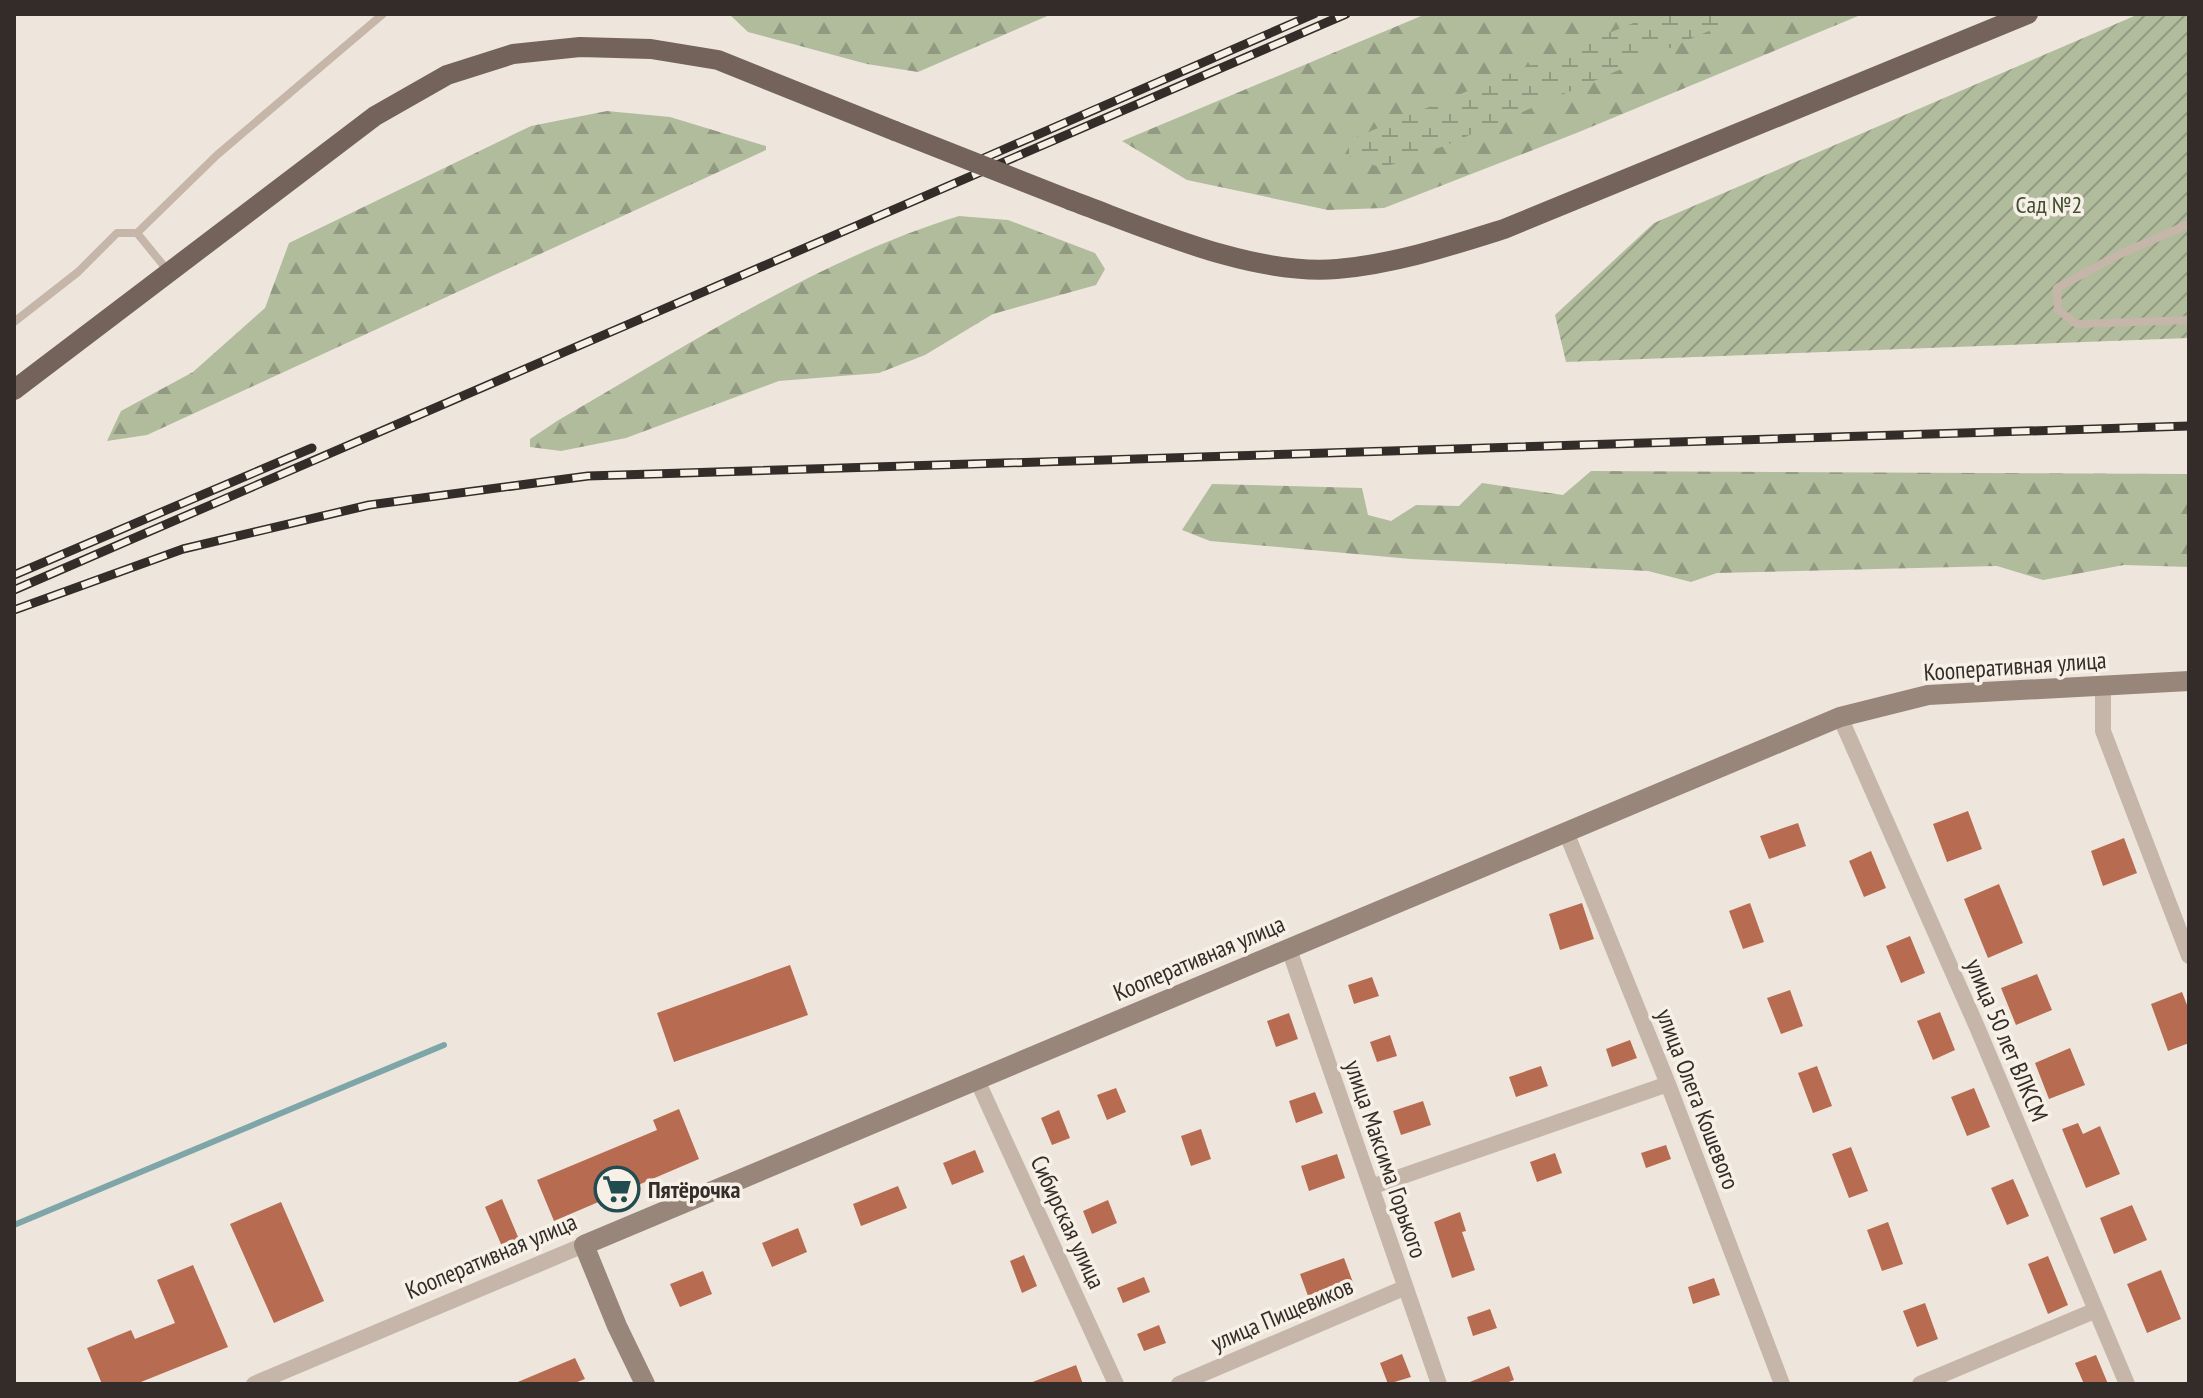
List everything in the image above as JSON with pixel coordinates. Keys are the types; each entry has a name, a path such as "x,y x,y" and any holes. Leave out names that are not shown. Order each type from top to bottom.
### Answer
{"main road":[{"path":"14,390 231,222 375,116 447,75 513,54 580,47 651,49 718,60 1070,200 1203,249 1263,263 1335,269 1424,255 1504,229 2028,14"},
{"name":"Кооперативная улица","path":"584,1245 1840,717 1928,695 2189,681"},
{"path":"584,1245 645,1384"}],"street":[{"path":"2103,686 2103,731 2189,956"},
{"name":"улица 50 лет ВЛКСМ","path":"1840,717 1977,1027 2127,1384"},
{"name":"улица Олега Кошевого","path":"1566,832 1668,1084 1782,1384"},
{"name":"улица Максима Горького","path":"1289,949 1439,1384"},
{"name":"Сибирская улица","path":"977,1080 1116,1384"},
{"path":"1371,1187 1668,1084"},
{"name":"Кооперативная улица","path":"255,1384 584,1245"},
{"name":"улица Пищевиков","path":"1179,1384 1404,1288"},
{"path":"1920,1384 2094,1311"}],"lane":[{"path":"14,322 78,272 117,233 137,233 217,155 383,14"},
{"path":"2189,224 2116,256 2057,288 2058,310 2077,324 2189,320"},
{"path":"137,233 169,272"}],"green space":[{"path":"729,14 1052,14 918,72 867,64 748,32"},
{"path":"1426,14 1863,14 1579,132 1384,208 1328,210 1187,180 1122,141"},
{"path":"1655,14 1748,14 1444,146 1382,168 1349,156 1349,140"},
{"name":"Сад №2","path":"2139,14 2189,14 2189,338 1566,362 1555,315 1654,223"},
{"path":"607,111 670,117 766,146 766,150 147,435 107,441 121,411 193,372 265,308 289,243 531,126"},
{"path":"959,216 1008,220 1095,253 1105,269 1096,285 993,314 925,355 879,373 779,381 626,438 561,451 530,447 530,439 557,421 753,307 854,256"},
{"path":"1591,471 2189,474 2189,567 2124,565 2043,580 1997,566 1717,573 1691,582 1648,571 1411,559 1210,541 1182,530 1212,484 1362,488 1368,515 1391,521 1416,505 1459,506 1482,483 1563,495"}],"building":[{"path":"1968,811 1982,849 1947,862 1933,824"},
{"path":"1798,823 1806,846 1769,859 1760,836"},
{"path":"2124,838 2137,873 2103,886 2091,851"},
{"path":"1871,851 1886,888 1864,897 1849,861"},
{"path":"1999,884 2023,943 1988,958 1964,899"},
{"path":"1582,903 1594,939 1560,950 1549,914"},
{"path":"1750,903 1764,942 1743,949 1729,911"},
{"path":"1910,936 1925,973 1901,983 1886,946"},
{"path":"790,965 808,1015 674,1062 657,1013"},
{"path":"2037,974 2052,1010 2016,1025 2001,988"},
{"path":"1372,977 1379,996 1354,1004 1348,985"},
{"path":"1790,990 1803,1026 1781,1034 1767,998"},
{"path":"2182,992 2189,1010 2189,1043 2168,1051 2151,1004"},
{"path":"1940,1012 1955,1050 1933,1060 1917,1021"},
{"path":"1289,1013 1298,1039 1276,1047 1267,1021"},
{"path":"1390,1035 1397,1056 1377,1062 1370,1042"},
{"path":"1630,1040 1637,1058 1612,1067 1606,1049"},
{"path":"2070,1048 2085,1085 2049,1099 2035,1063"},
{"path":"1541,1066 1548,1086 1516,1097 1509,1077"},
{"path":"1817,1066 1832,1106 1813,1113 1798,1073"},
{"path":"1116,1088 1126,1112 1107,1120 1097,1095"},
{"path":"1974,1088 1990,1127 1967,1136 1951,1097"},
{"path":"1315,1092 1323,1113 1296,1123 1289,1101"},
{"path":"1423,1101 1431,1125 1401,1135 1393,1111"},
{"path":"679,1109 699,1159 554,1221 537,1180 657,1130 653,1120"},
{"path":"1059,1110 1070,1138 1052,1145 1041,1118"},
{"path":"2078,1123 2083,1134 2100,1126 2120,1174 2086,1188 2062,1129"},
{"path":"1201,1129 1211,1159 1191,1166 1181,1136"},
{"path":"1666,1145 1671,1159 1646,1168 1641,1153"},
{"path":"1851,1147 1868,1191 1849,1198 1832,1154"},
{"path":"975,1150 984,1172 952,1185 943,1163"},
{"path":"1555,1153 1562,1173 1537,1182 1530,1162"},
{"path":"1337,1154 1345,1178 1309,1191 1301,1166"},
{"path":"2013,1179 2029,1216 2007,1225 1991,1188"},
{"path":"898,1186 907,1208 861,1226 853,1204"},
{"path":"502,1199 521,1244 504,1251 485,1207"},
{"path":"1108,1200 1117,1223 1092,1234 1083,1211"},
{"path":"281,1202 324,1301 274,1323 230,1224"},
{"path":"2132,1205 2147,1240 2114,1254 2100,1218"},
{"path":"1460,1212 1466,1231 1462,1232 1475,1270 1452,1278 1434,1222"},
{"path":"1888,1222 1903,1264 1882,1271 1867,1230"},
{"path":"798,1228 807,1252 772,1267 762,1243"},
{"path":"1024,1255 1037,1286 1022,1293 1010,1261"},
{"path":"2048,1256 2068,1305 2048,1314 2028,1264"},
{"path":"1344,1258 1355,1288 1311,1304 1300,1274"},
{"path":"193,1265 228,1347 136,1384 102,1384 87,1348 131,1330 135,1339 175,1323 157,1280"},
{"path":"2161,1270 2181,1319 2147,1333 2127,1284"},
{"path":"703,1271 712,1294 680,1307 670,1284"},
{"path":"1144,1277 1150,1292 1123,1303 1117,1288"},
{"path":"1714,1278 1720,1295 1693,1304 1688,1287"},
{"path":"1925,1303 1938,1339 1917,1347 1903,1311"},
{"path":"1490,1309 1497,1328 1473,1336 1467,1317"},
{"path":"1159,1325 1166,1343 1144,1351 1137,1334"},
{"path":"1402,1354 1411,1377 1388,1384 1380,1363"},
{"path":"2096,1355 2108,1384 2084,1384 2075,1363"},
{"path":"575,1358 585,1379 572,1384 513,1384"},
{"path":"1076,1365 1083,1384 1030,1384 1030,1383"},
{"path":"1509,1366 1514,1380 1503,1384 1465,1384"}],"waterway":[{"path":"14,1225 444,1045"}],"railway":[{"path":"984,158 1314,14"},
{"path":"14,590 1346,14"},
{"path":"14,610 183,549 369,505 588,476 2189,426"},
{"path":"14,575 312,448"}],"place":[{"name":"Пятёрочка","path":"617,1189"}]}
